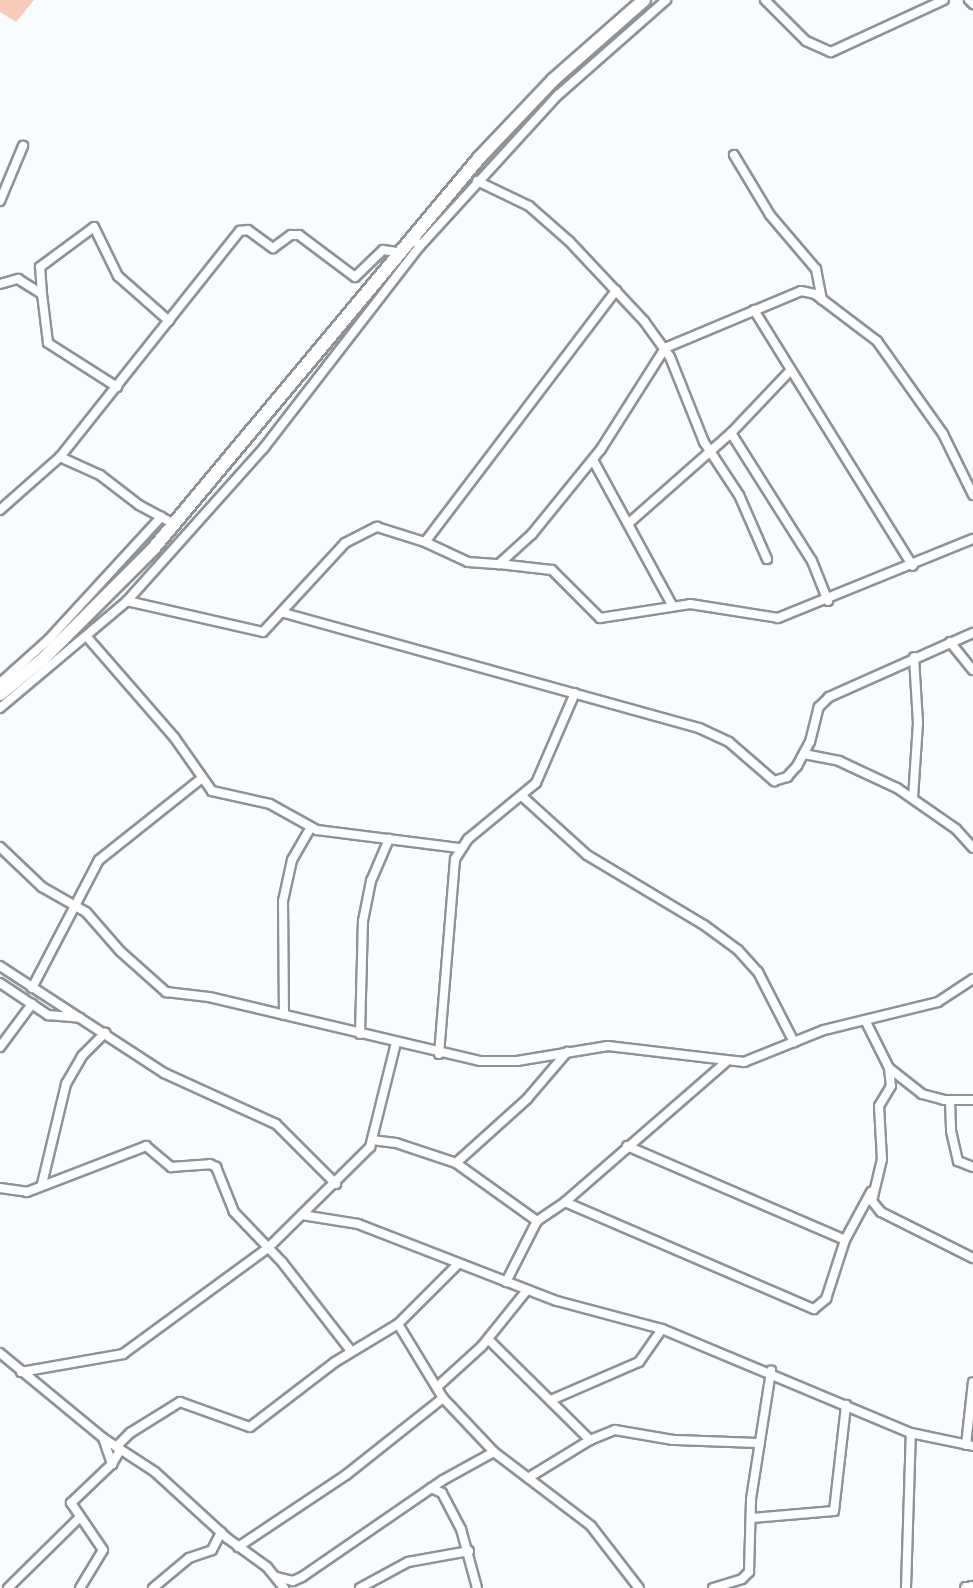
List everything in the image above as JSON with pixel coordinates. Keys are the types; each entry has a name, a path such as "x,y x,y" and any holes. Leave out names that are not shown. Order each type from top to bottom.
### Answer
{"main road":[{"path":"0,695 43,659 176,525 397,252 415,241 524,110 644,0"}],"street":[{"path":"0,708 127,601 263,449 415,241 477,181 558,95 666,0"},
{"path":"765,0 806,41 831,51 944,0"},
{"path":"969,0 973,4"},
{"path":"0,201 23,146"},
{"path":"734,155 765,207 816,269 822,299"},
{"path":"477,181 529,206 616,290 665,348 709,452 739,495 767,559"},
{"path":"117,387 48,343 40,267 94,227 118,276 169,321"},
{"path":"0,510 60,457 244,229 273,248 291,235 299,235 355,277 383,250 397,252"},
{"path":"0,272 42,294"},
{"path":"0,284 9,278"},
{"path":"425,542 616,290"},
{"path":"499,564 532,534 593,460 665,348 793,292 809,292 822,299 881,346 943,434 973,495"},
{"path":"754,310 913,566"},
{"path":"629,523 732,433 790,371"},
{"path":"732,433 812,561 828,601"},
{"path":"60,457 100,475 176,525"},
{"path":"593,460 672,605"},
{"path":"0,683 49,639 161,517"},
{"path":"127,601 252,631 270,628 330,559 366,529 377,527 425,542 468,562 552,570 600,618 672,605 778,618 828,601 973,539"},
{"path":"284,613 716,734 774,780 787,777 804,754 822,702 914,657 973,633"},
{"path":"87,637 174,737 212,791 270,804 310,829 459,848"},
{"path":"950,642 973,670"},
{"path":"913,798 918,723 914,657"},
{"path":"439,1054 449,895 459,848 523,797 542,773 575,693"},
{"path":"804,754 839,761 913,798 956,829 973,848"},
{"path":"32,988 72,904 105,853 136,834 201,779"},
{"path":"523,797 587,855 705,925 738,950 758,972 794,1042"},
{"path":"284,1015 284,889 292,860 310,829"},
{"path":"360,1034 363,921 371,881 389,839"},
{"path":"0,847 42,887 72,904 166,992 284,1015 439,1054 496,1062 608,1046 726,1062 744,1062 794,1042 865,1020 938,1002 973,979"},
{"path":"0,967 83,1018 164,1073 276,1124 336,1184"},
{"path":"0,983 48,1015 83,1018"},
{"path":"0,1047 32,1004"},
{"path":"565,1202 814,1309 826,1298 845,1240 871,1192 882,1159 879,1106 890,1091 889,1068 865,1020"},
{"path":"42,1184 66,1084 82,1056 105,1033"},
{"path":"0,1366 17,1369 123,1354 268,1248 336,1184 372,1140 396,1043"},
{"path":"456,1163 536,1091 567,1052"},
{"path":"506,1282 537,1221 565,1202 726,1062"},
{"path":"889,1068 922,1094 950,1100 973,1100"},
{"path":"950,1100 955,1151 960,1164 973,1167"},
{"path":"372,1140 396,1143 456,1163 537,1221"},
{"path":"627,1146 845,1240"},
{"path":"0,1188 27,1192 42,1184 150,1147 171,1167 216,1167 228,1204 268,1248 351,1351"},
{"path":"871,1192 881,1212 973,1258"},
{"path":"302,1214 358,1224 457,1265 527,1290 662,1329 771,1371 911,1433 970,1446 973,1382"},
{"path":"80,1588 103,1550 79,1518 73,1498 112,1464 118,1449 130,1433 180,1402 250,1427 351,1351 398,1324 457,1265"},
{"path":"437,1387 488,1339 527,1290"},
{"path":"398,1324 443,1398 495,1452 591,1526 636,1587"},
{"path":"551,1400 639,1362 662,1329"},
{"path":"488,1339 590,1440"},
{"path":"0,1353 103,1438 155,1472 238,1547 276,1577 284,1588"},
{"path":"713,1588 747,1576 760,1443 771,1371"},
{"path":"238,1547 346,1475 443,1398"},
{"path":"752,1518 834,1511 846,1405"},
{"path":"528,1478 590,1440 615,1430 673,1440 760,1443"},
{"path":"906,1588 911,1433"},
{"path":"103,1438 112,1464"},
{"path":"276,1577 293,1581 302,1577 443,1480 495,1452"},
{"path":"443,1480 442,1493 469,1551 479,1588"},
{"path":"431,1488 442,1493"},
{"path":"8,1588 79,1518"},
{"path":"153,1588 189,1558 212,1550 221,1532"},
{"path":"360,1588 408,1562 469,1551"},
{"path":"301,1588 302,1577"},
{"path":"966,1588 973,1587"}],"shaded area":[{"path":"0,0 34,0 16,22 0,12"}]}
